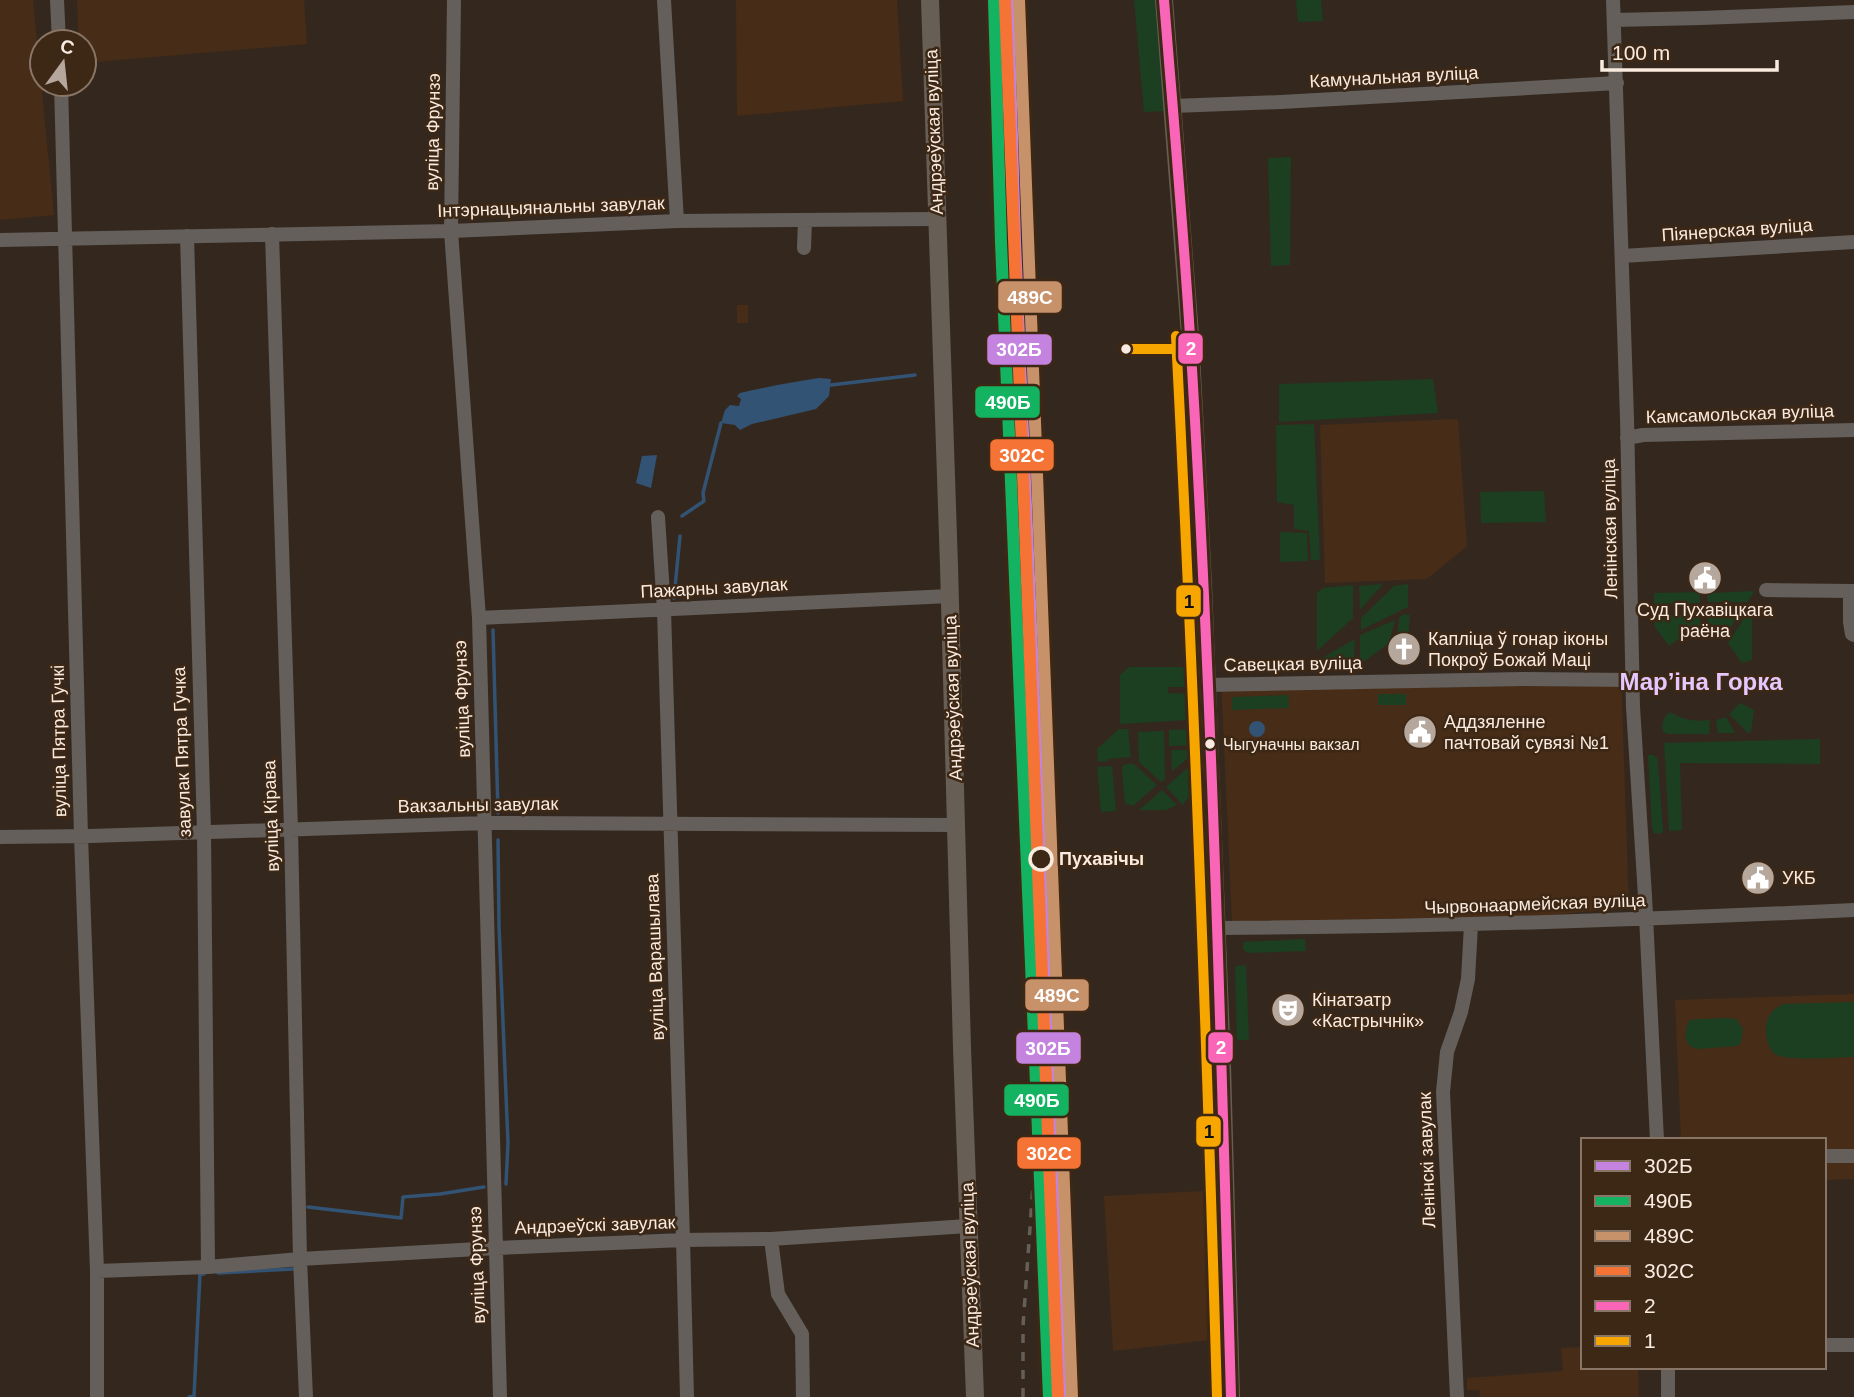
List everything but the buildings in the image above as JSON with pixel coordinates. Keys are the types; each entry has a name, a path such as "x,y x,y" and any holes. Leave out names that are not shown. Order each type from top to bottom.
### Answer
{"main road":[{"name":"Андрэеўская вуліца","path":"930,0 975,1397"},
{"path":"1164,0 1191,339 1217,928 1231,1397"}],"street":[{"path":"57,0 58,28"},
{"name":"вуліца Фрунзэ","path":"454,0 452,231 479,618 500,1397"},
{"path":"664,0 677,221"},
{"name":"Ленінская вуліца","path":"1613,0 1635,761 1657,1138"},
{"path":"1614,20 1816,7 1854,12"},
{"name":"Камунальная вуліца","path":"1173,106 1617,83"},
{"name":"вуліца Пятра Гучкі","path":"61,98 81,836 97,1271 97,1397"},
{"name":"Інтэрнацыянальны завулак","path":"0,240 452,231 677,221 936,219"},
{"path":"804,248 805,220"},
{"name":"вуліца Кірава","path":"272,234 306,1397"},
{"name":"завулак Пятра Гучка","path":"187,236 204,831 208,1267"},
{"name":"Піянерская вуліца","path":"1622,256 1854,242"},
{"name":"Камсамольская вуліца","path":"1627,438 1643,435 1854,430"},
{"name":"вуліца Варашылава","path":"658,517 664,610 687,1397"},
{"path":"1766,590 1852,591 1850,622 1854,635"},
{"name":"Пажарны завулак","path":"479,618 950,596"},
{"name":"Савецкая вуліца","path":"1207,685 1523,679 1632,680"},
{"name":"Вакзальны завулак","path":"0,838 486,823 956,825"},
{"name":"Чырвонаармейская вуліца","path":"1217,928 1471,925 1854,910"},
{"name":"Ленінскі завулак","path":"1457,1397 1443,1092 1447,1052 1461,1012 1468,979 1471,925"},
{"path":"1826,1156 1854,1156"},
{"name":"Андрэеўскі завулак","path":"97,1271 208,1267 496,1248 771,1238 968,1226"},
{"path":"771,1238 778,1294 802,1334 803,1397"},
{"path":"1826,1345 1854,1345"},
{"path":"1668,1369 1668,1397"}],"shaded area":[{"path":"0,0 33,0 36,28 28,28 28,98 43,98 54,215 0,220"},
{"path":"77,0 304,0 307,44 98,62 98,28 78,28"},
{"path":"736,0 897,0 903,101 737,116"},
{"path":"737,305 748,305 748,323 737,323"},
{"path":"1458,419 1467,546 1427,579 1325,583 1320,425"},
{"path":"1621,673 1629,908 1537,916 1232,922 1221,679"},
{"path":"1854,994 1854,1179 1826,1180 1826,1138 1681,1138 1675,1000"},
{"path":"1203,1191 1210,1340 1113,1351 1104,1196"},
{"path":"1581,1347 1581,1369 1638,1369 1639,1397 1480,1397 1479,1390 1467,1390 1467,1378 1563,1371 1561,1348"}],"green space":[{"path":"1134,0 1155,0 1164,111 1144,112"},
{"path":"1296,0 1321,0 1323,21 1298,22"},
{"path":"1291,157 1290,265 1271,266 1268,158"},
{"path":"1433,379 1438,413 1279,422 1279,384"},
{"path":"1314,424 1320,560 1311,560 1309,531 1294,529 1294,505 1277,502 1276,425"},
{"path":"1544,491 1546,522 1481,523 1480,492"},
{"path":"1280,532 1307,533 1308,561 1280,562"},
{"path":"1383,584 1360,610 1359,586"},
{"path":"1408,584 1408,607 1361,630 1361,618 1394,586"},
{"path":"1353,585 1353,618 1317,651 1317,593 1323,588"},
{"path":"1755,591 1747,602 1708,602 1707,593"},
{"path":"1700,592 1700,603 1654,604 1654,593"},
{"path":"1403,614 1410,615 1408,638 1397,640 1399,618"},
{"path":"1661,615 1700,615 1701,634 1684,637 1669,646 1655,627 1655,622"},
{"path":"1738,615 1723,640 1707,635 1708,616"},
{"path":"1746,615 1752,618 1752,660 1742,663 1728,643"},
{"path":"1395,620 1389,643 1360,662 1360,635"},
{"path":"1355,639 1354,662 1315,662"},
{"path":"1129,667 1186,667 1188,687 1168,687 1168,693 1188,694 1190,720 1120,724 1120,675"},
{"path":"1378,694 1406,694 1406,705 1378,705"},
{"path":"1288,695 1289,708 1232,710 1232,697"},
{"path":"1740,703 1754,710 1751,732 1748,733 1729,714"},
{"path":"1670,712 1689,720 1710,720 1709,734 1663,732 1664,720"},
{"path":"1726,717 1735,733 1718,733 1716,720"},
{"path":"1119,729 1128,729 1131,757 1098,762 1097,749"},
{"path":"1195,729 1196,745 1169,746 1169,730"},
{"path":"1164,731 1165,779 1161,782 1139,762 1138,732"},
{"path":"1820,739 1820,764 1680,763 1682,830 1669,831 1664,743"},
{"path":"1171,750 1194,750 1195,753 1172,771"},
{"path":"1648,755 1657,758 1658,763 1663,829 1660,834 1654,833 1652,828"},
{"path":"1195,761 1195,785 1183,805 1166,787"},
{"path":"1134,764 1157,785 1133,806 1125,803 1122,766"},
{"path":"1112,766 1116,811 1101,812 1097,767"},
{"path":"1162,790 1177,805 1166,810 1139,810"},
{"path":"1305,939 1306,951 1247,953 1243,949 1243,942"},
{"path":"1246,965 1249,1040 1237,1040 1235,966"},
{"path":"1854,1002 1854,1057 1790,1058 1775,1054 1771,1049 1767,1040 1766,1024 1773,1010 1780,1006"},
{"path":"1736,1019 1743,1029 1741,1043 1737,1046 1698,1049 1687,1042 1686,1029 1690,1020"}],"water":[{"path":"819,378 831,379 829,396 816,409 752,424 740,430 735,425 721,423 725,410 730,405 739,406 741,399 737,396 740,393"},
{"path":"657,455 651,488 636,483 642,456"},
{"path":"1254,721 1260,721 1265,729 1263,735 1254,737 1249,732 1249,726"}],"waterway":[{"path":"831,385 915,375"},
{"path":"682,516 704,501 703,493 721,423"},
{"path":"674,598 680,536"},
{"path":"493,630 498,813"},
{"path":"498,840 508,1143 506,1184"},
{"path":"308,1207 401,1218 403,1197 484,1187"},
{"path":"218,1273 293,1269"},
{"path":"189,1397 194,1396 200,1274 204,1274"}],"railway":[{"path":"989,0 989,10"},
{"path":"1023,1397 1023,1326 1036,1143"}],"transit line":[{"name":"490Б","path":"994,0 1001,242 1049,1397"},
{"name":"302Б","path":"1008,0 1015,241 1063,1397"},
{"name":"489С","path":"1019,0 1072,1397"},
{"name":"2","path":"1164,0 1198,468 1215,866 1231,1397"},
{"name":"302С","path":"1005,1 1058,1397"},
{"name":"1","path":"1176,336 1200,866 1217,1397"},
{"name":"1","path":"1126,349 1190,349"}],"place":[{"name":"Суд Пухавіцкага раёна","path":"1705,578"},
{"name":"Капліца ў гонар іконы Покроў Божай Маці","path":"1404,649"},
{"name":"Аддзяленне пачтовай сувязі №1","path":"1420,732"},
{"name":"Чыгуначны вакзал","path":"1210,744"},
{"name":"Пухавічы","path":"1041,859"},
{"name":"УКБ","path":"1758,878"},
{"name":"Кінатэатр «Кастрычнік»","path":"1288,1010"}],"district":[{"name":"Марʼіна Горка","path":"1701,682"}]}
